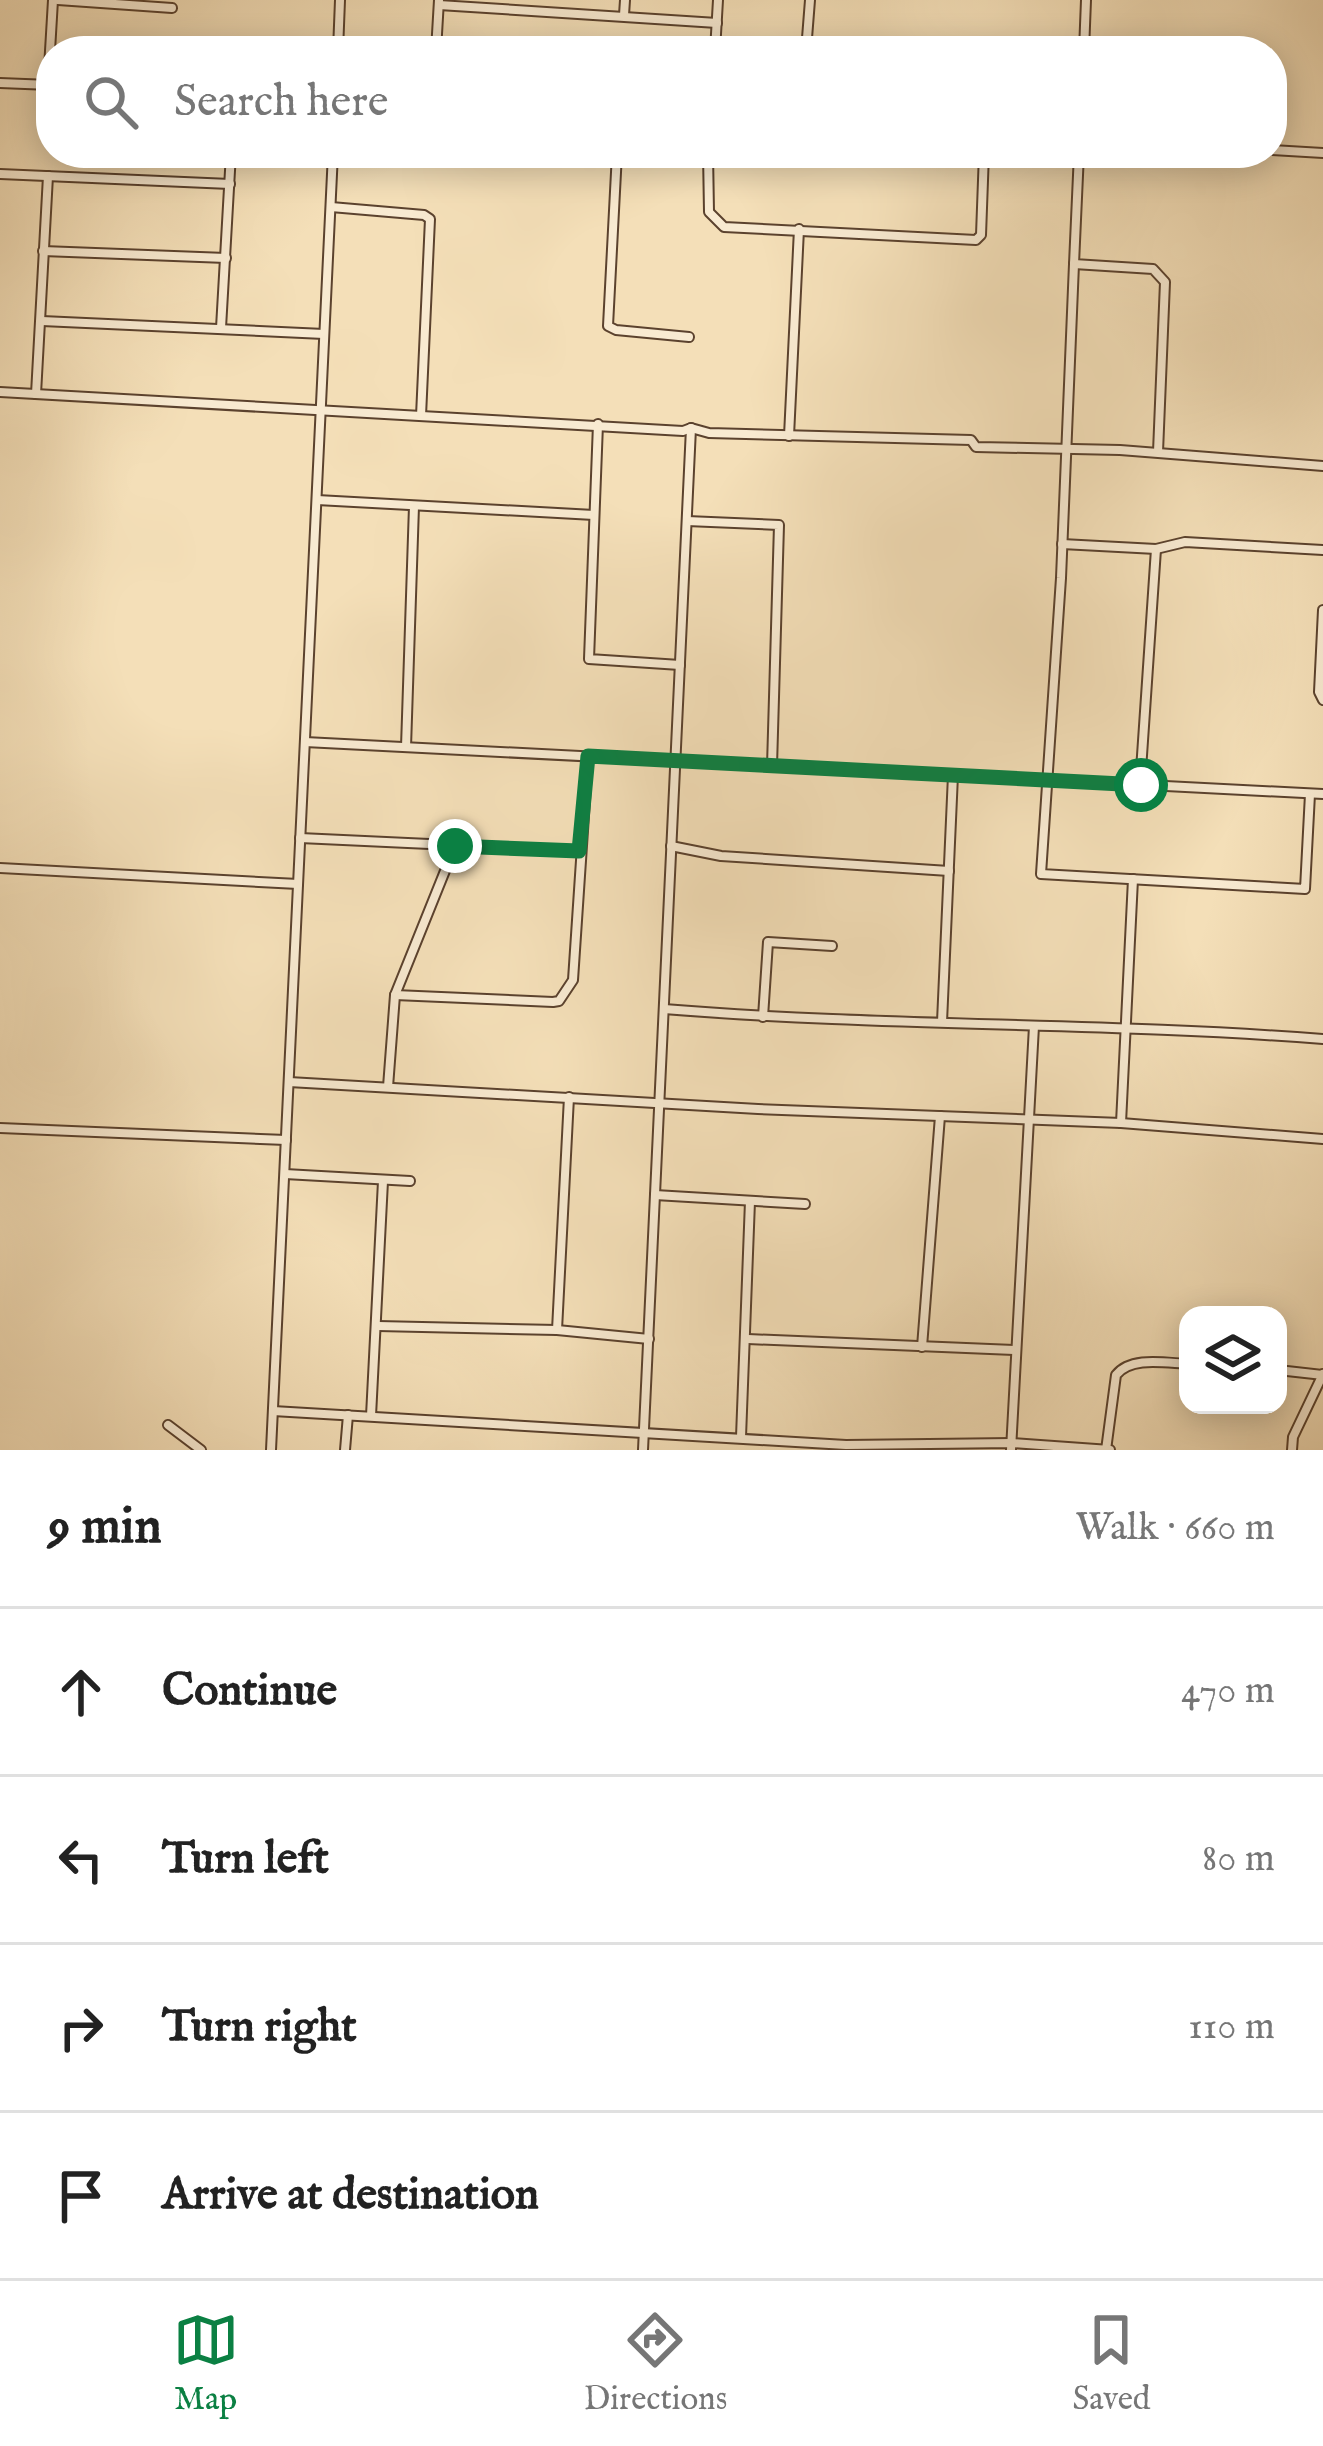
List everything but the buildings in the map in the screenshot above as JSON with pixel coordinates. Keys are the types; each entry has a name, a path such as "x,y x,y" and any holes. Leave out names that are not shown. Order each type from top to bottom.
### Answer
{"street":[{"path":"53,36 55,0 172,8"},
{"path":"339,36 340,0"},
{"path":"624,14 626,0"},
{"path":"716,36 718,0"},
{"path":"807,36 810,0"},
{"path":"1085,36 1087,0"},
{"path":"437,36 439,3 717,23"},
{"path":"0,83 36,85"},
{"path":"1287,151 1323,153"},
{"path":"221,328 231,168"},
{"path":"272,1450 332,168"},
{"path":"616,168 608,326 688,337"},
{"path":"708,168 707,201 714,221 733,228 976,241 981,235 983,168"},
{"path":"1078,168 1041,874 1305,889 1310,794"},
{"path":"0,174 230,184"},
{"path":"36,394 48,176"},
{"path":"330,207 424,214 430,219 421,416"},
{"path":"789,436 800,230"},
{"path":"43,251 226,258"},
{"path":"1074,264 1153,269 1166,282 1158,452"},
{"path":"42,321 324,334"},
{"path":"0,392 691,428 709,433 971,440 976,447 1158,452 1323,466"},
{"path":"598,424 589,659 680,665"},
{"path":"643,1450 691,428"},
{"path":"316,500 595,514"},
{"path":"406,747 414,506"},
{"path":"687,521 779,525 772,766"},
{"path":"1062,544 1156,549 1185,542 1323,550"},
{"path":"1141,785 1156,549"},
{"path":"1323,610 1319,692 1323,700"},
{"path":"305,742 1323,794"},
{"path":"394,995 559,1001 573,980 588,756"},
{"path":"942,1022 953,775"},
{"path":"301,838 579,851"},
{"path":"388,1087 394,995 455,846"},
{"path":"671,846 721,856 949,871"},
{"path":"0,868 298,884"},
{"path":"1121,1123 1133,879"},
{"path":"763,1018 768,942 832,946"},
{"path":"664,1009 763,1018 1126,1027 1323,1039"},
{"path":"1011,1446 1034,1026"},
{"path":"289,1082 1121,1123 1323,1139"},
{"path":"557,1330 569,1097"},
{"path":"922,1347 940,1115"},
{"path":"0,1128 286,1140"},
{"path":"284,1174 410,1181"},
{"path":"371,1416 383,1181"},
{"path":"655,1195 805,1204"},
{"path":"741,1437 750,1201"},
{"path":"378,1326 557,1330 649,1339"},
{"path":"748,1339 1014,1349"},
{"path":"273,1411 846,1445 1107,1450 1121,1367 1179,1364"},
{"path":"1287,1371 1323,1375 1293,1437 1292,1450"},
{"path":"345,1450 348,1415"},
{"path":"168,1425 201,1450"}],"route":[{"path":"455,846 579,851 588,756 1141,785"}]}
